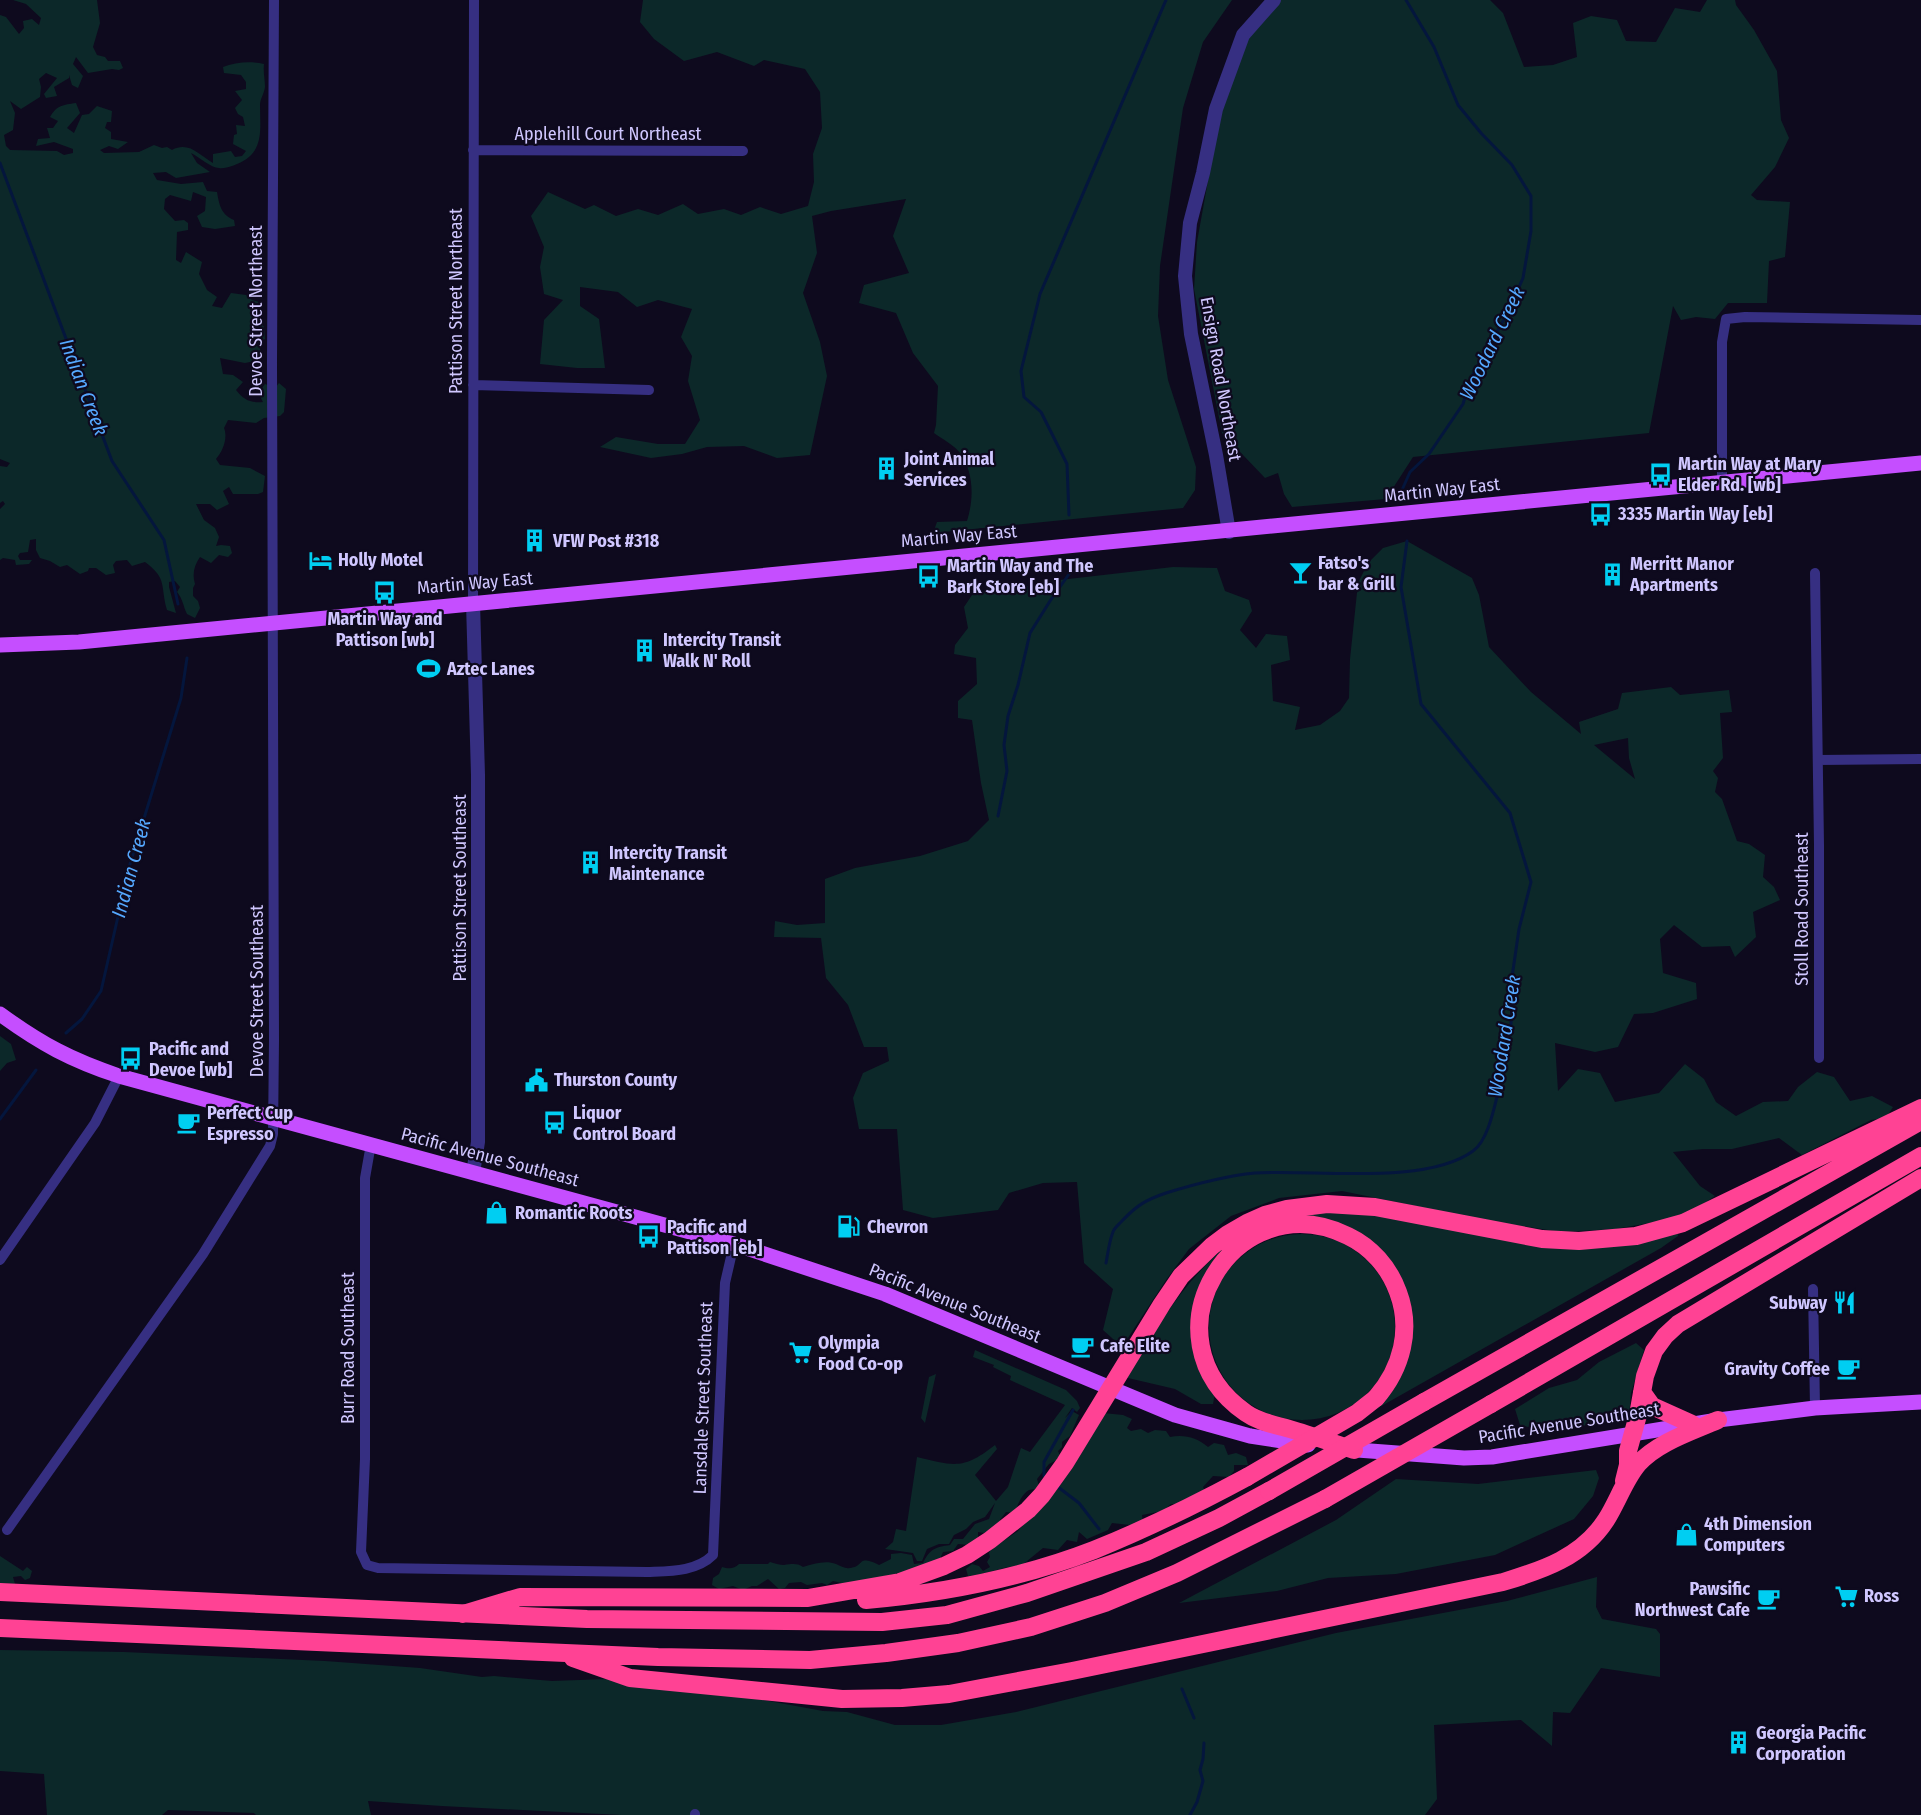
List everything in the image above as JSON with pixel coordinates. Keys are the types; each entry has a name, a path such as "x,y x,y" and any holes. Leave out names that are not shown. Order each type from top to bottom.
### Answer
{"highway":[{"path":"808,1598 879,1587 944,1566 990,1540 1028,1510 1065,1463 1181,1276 1196,1260 1228,1234 1265,1215 1306,1205 1349,1204 1542,1239 1579,1241 1628,1238 1683,1223 1921,1108"},
{"path":"0,1592 587,1619 825,1623 882,1622 947,1615 1027,1593 1146,1552 1219,1518 1921,1121"},
{"path":"0,1628 658,1657 810,1660 958,1643 1031,1627 1106,1603 1177,1573 1326,1499 1921,1156"},
{"path":"1620,1494 1628,1465 1628,1451 1645,1376 1654,1351 1665,1336 1678,1324 1921,1178"},
{"path":"463,1614 520,1597 808,1598 852,1601 912,1595 990,1580 1040,1567 1092,1550 1153,1525 1247,1477 1357,1413 1385,1388 1397,1367 1403,1347 1405,1323 1401,1299 1393,1279 1380,1261 1353,1238 1331,1229 1293,1225 1277,1228 1252,1238 1233,1251 1223,1262 1209,1284 1201,1309 1199,1322 1203,1357 1214,1381 1233,1403 1249,1415 1269,1424 1290,1429 1354,1450"},
{"path":"1642,1392 1652,1406 1692,1424"},
{"path":"552,1651 630,1678 842,1699 950,1694 1072,1671 1503,1582 1552,1565 1588,1543 1605,1521 1638,1465 1660,1447 1718,1420"}],"main road":[{"name":"Martin Way East","path":"0,645 79,642 1921,463"},
{"name":"Pacific Avenue Southeast","path":"0,1014 57,1052 119,1076 734,1244 885,1294 1175,1415 1270,1440 1354,1450 1464,1458 1492,1457 1718,1420 1815,1408 1921,1402"}],"street":[{"name":"Devoe Street Northeast","path":"273,622 274,0"},
{"name":"Pattison Street Northeast","path":"473,603 474,0"},
{"name":"Ensign Road Northeast","path":"1229,532 1191,334 1185,276 1190,223 1216,109 1243,35 1274,0"},
{"name":"Applehill Court Northeast","path":"473,150 743,151"},
{"path":"1722,482 1722,342 1726,319 1745,317 1921,321"},
{"path":"473,385 649,390"},
{"name":"Stoll Road Southeast","path":"1815,573 1819,1058"},
{"name":"Pattison Street Southeast","path":"473,603 478,775 478,1142 473,1173"},
{"name":"Devoe Street Southeast","path":"8,1530 204,1254 270,1146 273,1134 274,1040 273,622"},
{"path":"1818,760 1921,759"},
{"path":"0,1260 95,1123 119,1076"},
{"name":"Burr Road Southeast","path":"371,1144 365,1178 365,1459 361,1552 367,1564 378,1568 646,1572 697,1566 713,1555"},
{"name":"Lansdale Street Southeast","path":"713,1555 725,1282 734,1244"},
{"path":"1813,1289 1815,1408"}],"green space":[{"path":"13,0 97,0 100,23 93,47 97,55 105,57 108,61 120,61 123,68 88,73 76,57 73,64 83,76 78,88 72,85 69,75 69,78 54,87 57,96 46,98 44,94 57,78 46,73 39,79 40,97 21,109 10,101 15,113 13,130 4,135 6,146 10,150 57,151 64,155 73,153 73,149 54,142 36,146 38,139 50,138 47,128 53,128 58,121 50,117 55,110 64,105 76,103 80,113 67,128 74,133 82,115 89,114 97,106 112,111 111,122 107,122 105,128 111,132 111,139 128,142 118,149 109,146 100,150 104,153 139,152 154,145 172,150 189,148 213,163 213,154 231,151 235,157 242,156 246,151 233,144 234,135 237,134 236,125 245,126 243,117 235,108 242,100 235,91 246,89 246,82 241,75 224,73 223,67 243,62 264,64 265,87 260,103 259,139 252,154 237,164 216,168 191,153 197,163 210,172 176,178 166,172 153,173 157,180 181,184 203,182 207,191 217,192 223,212 234,220 235,226 215,229 202,227 197,216 205,211 206,197 193,192 191,201 170,195 165,199 164,209 175,221 184,220 188,223 188,230 177,232 176,260 181,263 186,252 202,262 199,274 207,290 217,297 212,306 222,308 231,293 246,295 252,300 263,303 258,318 264,327 265,339 259,342 260,360 245,363 220,358 223,374 233,375 243,382 236,390 254,402 263,402 258,393 265,384 275,388 279,383 286,389 284,412 280,416 264,418 256,423 228,420 224,428 224,444 216,459 220,465 250,468 265,476 263,492 233,494 229,487 223,491 229,504 217,510 210,504 196,504 204,520 215,528 219,537 216,546 230,546 232,553 228,557 219,555 211,563 200,557 198,560 194,570 193,596 200,608 195,618 187,614 177,592 180,587 175,581 169,582 169,587 176,613 167,610 160,578 145,562 132,566 127,560 116,561 113,565 115,573 106,575 96,568 89,568 88,571 80,574 67,565 60,567 40,558 36,550 36,539 30,540 28,552 20,553 18,556 20,560 32,560 29,564 16,565 15,560 3,558 0,560 0,509 5,504 3,501 0,503 0,466 7,467 10,463 0,459 0,15 6,17 19,34 24,28 23,21 32,19 39,25 41,18 26,4"},
{"path":"643,0 1232,0 1203,42 1183,108 1160,266 1158,316 1168,380 1196,467 1195,490 1183,508 933,533 937,522 967,521 972,495 968,469 965,460 957,450 934,433 938,386 913,353 896,313 859,303 864,285 909,273 893,236 906,199 812,216 817,253 803,293 820,342 827,376 810,455 777,458 744,446 707,447 682,454 651,458 600,447 616,437 658,444 685,444 700,420 688,381 692,356 681,337 692,309 658,300 637,307 618,292 580,287 580,306 599,319 605,368 540,364 544,320 563,300 544,294 540,267 544,247 531,216 548,192 585,209 594,205 616,216 638,209 658,215 683,204 698,214 724,209 741,215 760,207 781,214 808,206 814,182 813,154 822,128 820,92 805,69 764,60 754,66 717,52 684,61 654,39 640,22"},
{"path":"1279,0 1490,0 1503,13 1524,67 1553,65 1577,57 1573,23 1591,16 1617,20 1626,41 1656,42 1675,8 1700,12 1707,0 1735,0 1777,71 1781,120 1789,138 1775,167 1751,195 1757,200 1790,202 1785,257 1769,261 1767,303 1728,303 1715,319 1696,317 1681,320 1673,306 1649,433 1413,457 1386,499 1292,507 1284,494 1278,473 1265,478 1222,433 1194,289 1197,242 1221,108 1246,40"},
{"path":"1407,541 1472,578 1479,595 1489,647 1531,692 1581,734 1579,722 1618,709 1622,693 1671,687 1680,695 1729,690 1732,712 1720,713 1723,758 1713,771 1718,778 1715,792 1722,799 1737,841 1749,844 1765,855 1763,877 1774,887 1780,900 1753,912 1756,937 1735,957 1730,946 1702,947 1674,925 1660,939 1663,973 1696,983 1697,999 1653,1013 1634,1014 1618,1047 1595,1052 1555,1043 1558,1091 1578,1069 1600,1073 1615,1102 1659,1093 1685,1064 1704,1079 1716,1102 1736,1116 1763,1102 1788,1101 1798,1087 1817,1072 1834,1077 1850,1101 1872,1096 1893,1107 1886,1118 1871,1120 1802,1155 1779,1138 1732,1149 1673,1152 1700,1186 1715,1196 1684,1217 1615,1229 1561,1232 1489,1221 1342,1191 1279,1198 1231,1216 1189,1249 1122,1347 1103,1330 1113,1289 1084,1263 1077,1182 1043,1183 1009,1193 998,1210 933,1218 903,1210 897,1129 859,1129 853,1098 863,1073 889,1061 887,1047 864,1047 848,1005 826,978 821,938 774,937 775,921 797,925 825,923 825,879 855,868 920,856 968,841 989,820 972,720 958,718 958,701 977,684 976,658 954,654 955,645 968,628 964,607 974,592 1013,589 1051,581 1173,567 1217,568 1225,591 1249,600 1252,611 1240,630 1256,648 1266,634 1287,636 1290,660 1271,665 1273,701 1300,707 1295,730 1320,725 1340,711 1349,698 1350,659 1358,583 1368,563 1383,548","holes":["1628,738 1629,758 1635,779 1594,745"]},
{"path":"0,1036 11,1044 16,1060 7,1063 0,1071"},
{"path":"1352,1210 1521,1241 1678,1234 1678,1236 1661,1248 1355,1421 1404,1365 1393,1267 1304,1217 1309,1212"},
{"path":"1302,1234 1320,1235 1338,1241 1354,1249 1368,1261 1380,1275 1388,1291 1394,1309 1394,1345 1388,1363 1380,1379 1368,1393 1354,1405 1338,1413 1320,1419 1302,1420 1284,1419 1266,1413 1250,1405 1236,1393 1224,1379 1216,1363 1210,1345 1209,1327 1210,1309 1216,1291 1224,1275 1236,1261 1250,1249 1266,1241 1284,1235"},
{"path":"1224,1248 1225,1250 1196,1300 1191,1321 1196,1359 1205,1381 1215,1393 1213,1404 1201,1404 1175,1389 1128,1378 1129,1371 1172,1306 1196,1275"},
{"path":"1636,1343 1644,1350 1631,1393 1629,1417 1551,1432 1520,1425 1515,1409 1549,1388 1577,1380 1599,1362"},
{"path":"975,1350 1066,1390 1077,1401 1080,1408 1077,1412 1072,1408 1065,1418 1072,1411 1079,1415 1070,1436 1062,1442 1062,1447 1058,1451 1061,1458 1049,1464 1037,1479 1040,1489 1029,1490 1024,1494 1016,1513 1006,1512 1000,1520 1002,1526 990,1534 978,1532 978,1541 969,1545 958,1544 953,1551 943,1552 939,1561 913,1570 846,1584 833,1581 827,1585 822,1583 807,1585 801,1582 789,1583 785,1588 779,1589 768,1579 757,1586 743,1590 733,1586 719,1589 712,1585 713,1578 719,1574 722,1567 731,1568 739,1564 768,1564 770,1562 782,1565 796,1564 803,1567 828,1562 848,1568 855,1567 864,1561 879,1565 891,1559 891,1554 901,1553 912,1555 914,1564 923,1563 934,1550 950,1545 954,1539 963,1539 975,1524 989,1519 995,1503 985,1517 954,1535 949,1544 939,1544 927,1549 922,1561 917,1561 913,1553 885,1549 893,1542 896,1529 906,1531 917,1457 958,1464 975,1459 995,1445 997,1449 975,1475 996,1501 1008,1487 1021,1448 1030,1452 1065,1405 1010,1380 1011,1376 993,1367 994,1365 973,1357"},
{"path":"936,1374 925,1423 921,1418 929,1377"},
{"path":"1103,1413 1123,1415 1132,1419 1127,1428 1131,1431 1141,1429 1148,1433 1155,1430 1166,1431 1170,1437 1190,1437 1208,1447 1214,1443 1224,1445 1228,1455 1236,1453 1246,1457 1248,1465 1234,1465 1234,1471 1229,1477 1213,1476 1203,1487 1205,1492 1183,1504 1171,1504 1163,1511 1142,1515 1143,1522 1139,1526 1112,1523 1108,1530 1087,1539 1079,1532 1077,1542 1067,1540 1058,1550 1043,1548 1021,1566 968,1576 966,1569 972,1564 979,1566 983,1571 990,1567 987,1562 993,1544 996,1546 1018,1531 1043,1500"},
{"path":"1596,1470 1599,1478 1593,1496 1574,1519 1495,1555 1396,1574 1328,1578 1277,1591 1179,1603 1336,1520 1396,1479 1478,1484"},
{"path":"0,1556 23,1571 27,1567 32,1571 30,1578 25,1580 21,1576 13,1577 15,1584 0,1583"},
{"path":"1597,1577 1596,1607 1602,1619 1656,1629 1660,1634 1660,1677 1601,1668 1570,1713 1553,1712 1552,1746 1521,1720 1434,1725 1437,1799 1425,1815 621,1815 368,1801 371,1815 256,1815 254,1813 168,1810 162,1815 47,1815 44,1774 0,1771 0,1650 124,1652 325,1661 420,1668 482,1677 552,1681 607,1679 752,1698 823,1711 847,1712 895,1725 941,1725 1016,1712 1336,1633 1507,1601"}],"waterway":[{"path":"1069,515 1067,464 1041,412 1024,397 1021,371 1040,294 1166,0"},
{"name":"Woodard Creek","path":"1402,490 1410,472 1429,454 1463,404 1470,380 1508,312 1523,278 1531,231 1531,196 1512,165 1458,105 1434,47 1406,0"},
{"name":"Indian Creek","path":"0,163 112,461 164,540 178,604"},
{"name":"Woodard Creek","path":"1106,1263 1110,1240 1115,1228 1141,1204 1166,1193 1210,1181 1255,1173 1368,1174 1427,1169 1452,1162 1473,1151 1479,1146 1487,1130 1508,1051 1512,1013 1510,991 1519,929 1531,882 1510,813 1421,704 1401,587 1407,541"},
{"path":"998,816 1007,771 1004,745 1008,716 1030,633 1074,567"},
{"name":"Indian Creek","path":"66,1033 82,1019 101,991 130,864 181,698 187,658"},
{"name":"Indian Creek","path":"0,1119 36,1070"},
{"name":"Woodard Creek","path":"1044,1476 1044,1462 1073,1410"},
{"name":"Woodard Creek","path":"1058,1487 1079,1503 1099,1529"},
{"name":"Woodard Creek","path":"1182,1689 1194,1718"},
{"name":"Woodard Creek","path":"1190,1815 1197,1802 1203,1781 1200,1770 1204,1743"}],"place":[{"name":"Joint Animal Services","path":"886,469"},
{"name":"Martin Way at Mary Elder Rd. [wb]","path":"1660,474"},
{"name":"3335 Martin Way [eb]","path":"1600,514"},
{"name":"VFW Post #318","path":"535,541"},
{"name":"Holly Motel","path":"320,560"},
{"name":"Fatso's bar & Grill","path":"1300,573"},
{"name":"Merritt Manor Apartments","path":"1612,574"},
{"name":"Martin Way and The Bark Store [eb]","path":"929,576"},
{"name":"Martin Way and Pattison [wb]","path":"385,593"},
{"name":"Intercity Transit Walk N' Roll","path":"645,650"},
{"name":"Aztec Lanes","path":"429,669"},
{"name":"Intercity Transit Maintenance","path":"591,863"},
{"name":"Pacific and Devoe [wb]","path":"131,1059"},
{"name":"Thurston County","path":"536,1080"},
{"name":"Perfect Cup Espresso","path":"189,1123"},
{"name":"Liquor Control Board","path":"555,1123"},
{"name":"Romantic Roots","path":"497,1213"},
{"name":"Chevron","path":"849,1227"},
{"name":"Pacific and Pattison [eb]","path":"649,1237"},
{"name":"Subway","path":"1845,1303"},
{"name":"Cafe Elite","path":"1082,1346"},
{"name":"Olympia Food Co-op","path":"800,1353"},
{"name":"Gravity Coffee","path":"1848,1369"},
{"name":"4th Dimension Computers","path":"1686,1534"},
{"name":"Ross","path":"1846,1596"},
{"name":"Pawsific Northwest Cafe","path":"1768,1599"},
{"name":"Georgia Pacific Corporation","path":"1738,1743"}]}
